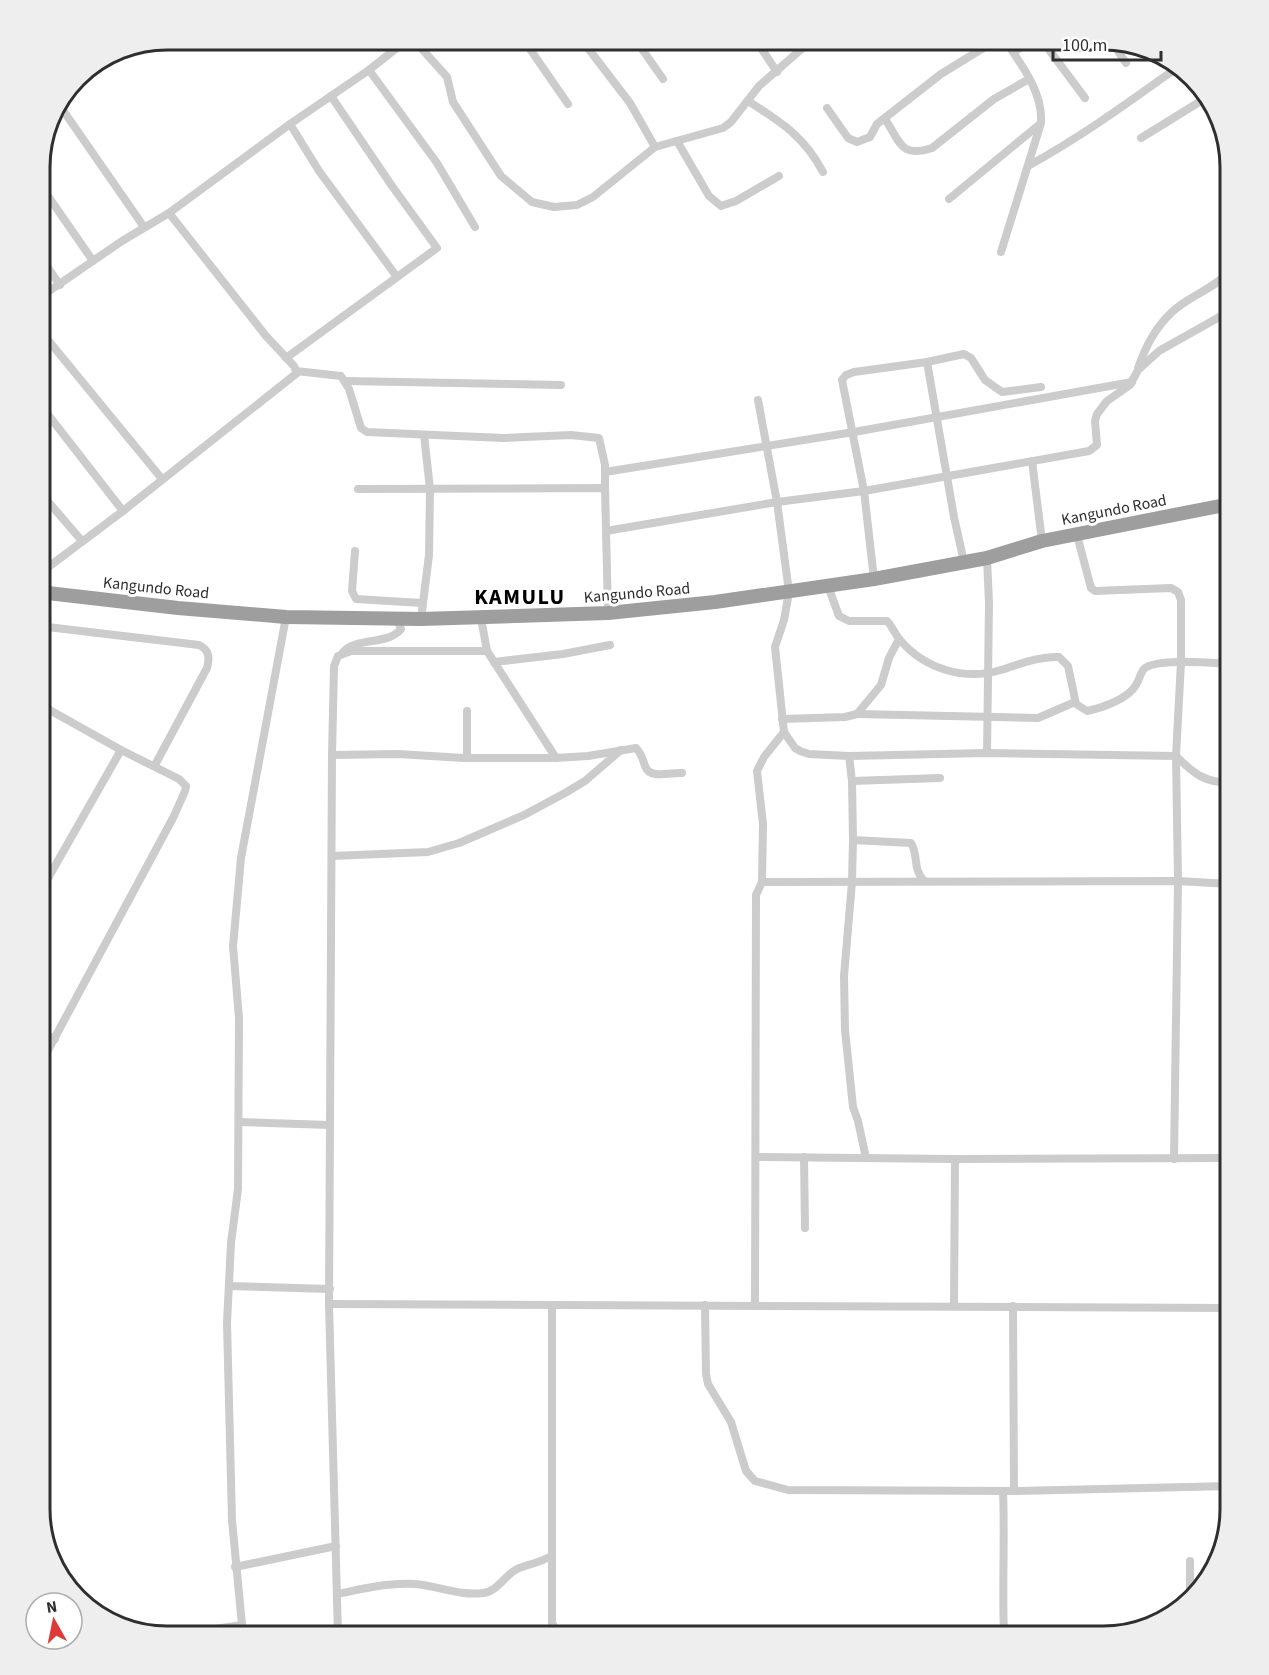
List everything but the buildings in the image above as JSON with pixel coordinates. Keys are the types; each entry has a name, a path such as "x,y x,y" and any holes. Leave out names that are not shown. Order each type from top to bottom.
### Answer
{"highway":[{"name":"Kangundo Road","path":"50,593 178,608 286,617 421,619 608,613 715,602 874,579 987,558 1042,541 1220,506"}],"street":[{"path":"50,291 144,227 169,213 394,50"},
{"path":"423,50 447,77 453,102 501,176 532,202 554,207 577,205 593,197 655,147 723,128 731,122 759,86 801,50"},
{"path":"531,50 568,104"},
{"path":"589,50 635,111 655,147"},
{"path":"643,50 663,79"},
{"path":"762,50 777,72"},
{"path":"827,108 848,138 857,142 870,137 877,124 941,74 980,50"},
{"path":"1001,252 1041,123 1042,110 1014,52 1017,50"},
{"path":"1049,50 1085,98"},
{"path":"1118,51 1126,63"},
{"path":"369,70 437,163 475,227"},
{"path":"1028,166 1061,148 1171,72"},
{"path":"885,119 904,148 911,153 920,152 932,148 994,99 1029,79"},
{"path":"286,358 436,250 437,245 392,186 331,96"},
{"path":"748,101 789,128 814,155 823,172"},
{"path":"1141,138 1200,101"},
{"path":"64,111 144,227"},
{"path":"949,199 1041,123"},
{"path":"290,124 319,171 397,277"},
{"path":"676,141 709,196 721,206 736,201 779,176"},
{"path":"50,199 93,261"},
{"path":"169,213 266,336 297,371 336,374 345,381 363,431 503,438 571,435 595,437 602,441 605,472 608,613"},
{"path":"50,271 60,285"},
{"path":"606,531 777,502 864,491 1089,451 1097,445 1095,421 1097,414 1107,401 1133,381 1147,343 1173,311 1220,280"},
{"path":"1138,370 1171,343 1220,316"},
{"path":"50,342 162,479"},
{"path":"874,579 864,491 842,380 846,375 854,372 968,355 985,380 1002,392 1008,404"},
{"path":"927,362 964,562"},
{"path":"50,566 295,376 297,371"},
{"path":"345,381 561,385"},
{"path":"605,472 854,432 1133,381"},
{"path":"1002,392 1041,387"},
{"path":"758,400 786,558 789,592 784,620 775,647 784,732 795,748 809,754 849,756 987,753 1176,756 1197,775 1220,782"},
{"path":"50,417 123,511"},
{"path":"421,619 429,555 430,489 423,435"},
{"path":"1032,461 1042,541"},
{"path":"358,489 605,488"},
{"path":"50,504 82,541"},
{"path":"1077,534 1091,588 1095,591 1171,588 1178,592 1181,600 1181,662 1176,756 1178,881 1174,1159"},
{"path":"355,551 352,591 356,599 422,603"},
{"path":"987,558 989,603 987,753"},
{"path":"828,586 839,616 849,621 884,619 890,623 899,639 923,658 952,673 988,674 1038,658 1059,657 1068,666 1076,702 1080,708 1087,711 1117,700 1134,688 1146,667 1181,662 1220,664"},
{"path":"235,1626 242,1625 231,1520 227,1346 231,1243 238,1189 239,1018 233,946 241,858 286,617"},
{"path":"480,618 487,651 556,758"},
{"path":"338,1626 329,1305 334,666 343,652 356,643 393,637 401,629 397,619"},
{"path":"50,627 199,645 204,648 209,659 207,668 155,765"},
{"path":"856,714 881,685 889,658 899,639"},
{"path":"494,662 563,654 610,645"},
{"path":"343,652 487,651"},
{"path":"782,719 845,717 856,714 1038,718 1076,702"},
{"path":"50,710 121,750 155,765 183,781 186,786 174,816 50,1048"},
{"path":"467,711 467,758"},
{"path":"756,1306 756,895 762,882 763,824 758,771 764,757 784,732"},
{"path":"332,755 398,754 467,758 556,758 588,756 636,748 642,753 646,769 650,772 682,773"},
{"path":"332,856 428,852 459,843 524,815 565,793 585,781 622,749"},
{"path":"50,875 121,750"},
{"path":"849,756 852,781 853,840 844,976 845,1030 853,1107 866,1158"},
{"path":"852,781 940,778"},
{"path":"853,840 911,843 914,847 916,869 924,881"},
{"path":"762,882 1178,881 1220,883"},
{"path":"50,1037 55,1039"},
{"path":"239,1122 330,1125"},
{"path":"757,1157 1220,1158"},
{"path":"804,1157 805,1228"},
{"path":"954,1306 955,1159"},
{"path":"229,1286 330,1288"},
{"path":"329,1305 1220,1308"},
{"path":"552,1305 551,1556 554,1626"},
{"path":"705,1305 705,1365 708,1384 731,1422 746,1471 755,1481 788,1490 1014,1491 1220,1486"},
{"path":"1013,1306 1014,1491"},
{"path":"1003,1491 1005,1530 1004,1626"},
{"path":"235,1568 336,1546"},
{"path":"337,1594 397,1583 428,1585 465,1594 485,1593 517,1569 540,1563 551,1556"},
{"path":"1190,1561 1190,1586"}],"district":[{"name":"KAMULU","path":"520,597"}]}
